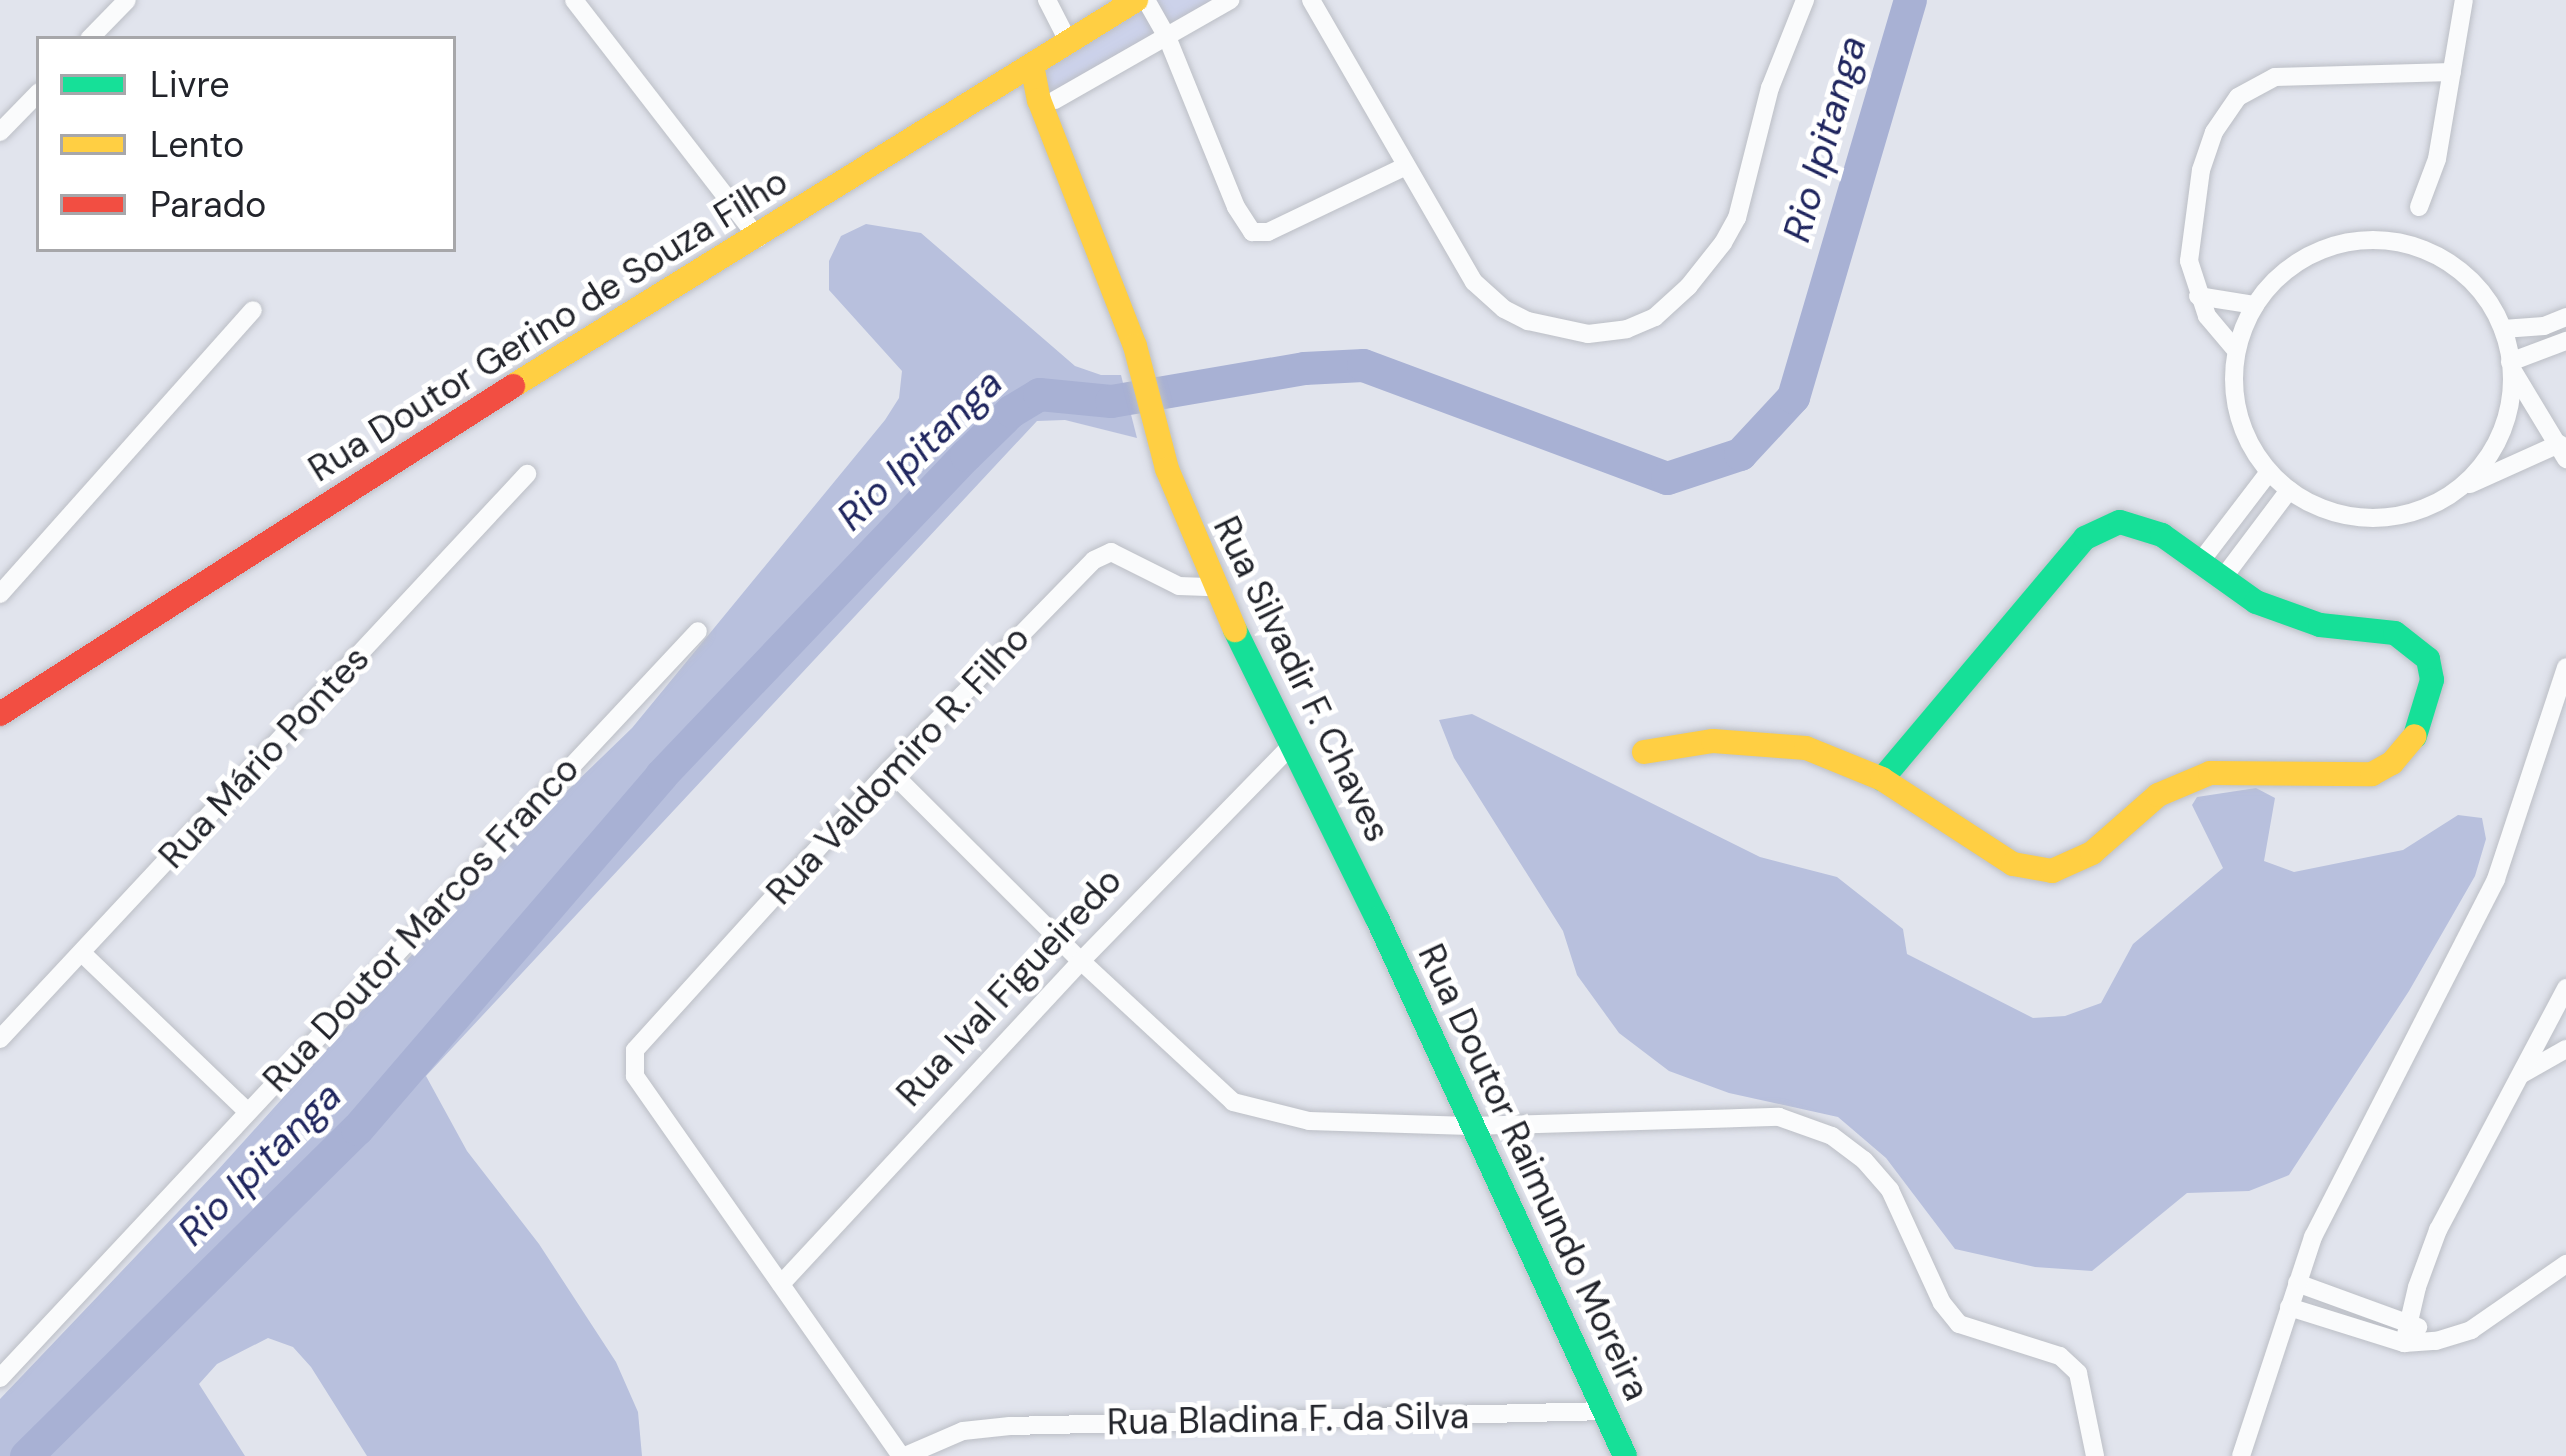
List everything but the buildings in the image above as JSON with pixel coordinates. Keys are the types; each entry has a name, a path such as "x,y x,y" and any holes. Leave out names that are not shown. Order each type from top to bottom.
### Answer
{"main road":[{"name":"Rua Doutor Gerino de Souza Filho","path":"0,714 469,413 1136,0"},
{"name":"Rua Silvadir F. Chaves","path":"1032,65 1135,346 1166,469 1214,587 1377,918"},
{"path":"1004,82 1047,100"},
{"path":"1644,752 1713,741 1806,748 1882,778 2013,864 2052,871 2092,853 2158,795 2210,773 2372,774 2405,752 2417,734 2432,680 2428,659 2395,633 2353,632 2256,602 2201,561 2139,525 2120,522 2086,538 1882,778"},
{"name":"Rua Doutor Raimundo Moreira","path":"1377,918 1625,1456"}],"street":[{"path":"92,36 127,0"},
{"path":"574,0 758,238"},
{"path":"1047,0 1068,41"},
{"path":"1146,0 1167,37 1249,230 1268,232 1404,167"},
{"path":"1047,100 1230,0"},
{"path":"1311,0 1474,282 1504,309 1528,321 1588,334 1610,333 1655,317 1688,287 1737,218 1770,88 1805,0"},
{"path":"2419,207 2437,159 2464,0"},
{"path":"2234,348 2198,296 2189,242 2201,170 2214,132 2237,97 2275,77 2452,72"},
{"path":"0,132 36,95"},
{"path":"2463,487 2492,454 2509,415 2511,366 2503,329 2481,291 2448,262 2408,244 2364,240 2320,250 2283,272 2254,305 2234,348 2234,386 2243,429 2269,472 2321,508 2358,518 2395,517 2431,507 2463,487 2562,451 2511,366"},
{"path":"2198,296 2254,305"},
{"path":"0,594 253,310"},
{"path":"2503,329 2544,326 2566,317"},
{"path":"2511,366 2566,341"},
{"path":"2201,561 2269,472"},
{"name":"Rua Mário Pontes","path":"0,1039 527,474"},
{"path":"2223,578 2289,490"},
{"name":"Rua Valdomiro R. Filho","path":"635,1076 634,1050 643,1039 889,770 1103,554 1124,556 1179,586 1214,587"},
{"name":"Rua Doutor Marcos Franco","path":"0,1378 698,631"},
{"path":"2244,1456 2313,1237 2496,879 2566,668"},
{"name":"Rua Ival Figueiredo","path":"782,1284 1081,962 1293,744"},
{"path":"889,770 1081,962 1233,1102 1309,1121 1470,1126 1712,1116 1807,1123 1864,1160 1890,1190 1942,1303 1959,1324 2034,1345 2060,1356 2078,1373 2096,1456"},
{"path":"82,952 246,1110"},
{"path":"2404,1343 2417,1287 2438,1230 2566,988"},
{"path":"2552,1012 2566,1029"},
{"path":"2522,1074 2566,1049"},
{"name":"Rua Bladina F. da Silva","path":"635,1076 903,1456 963,1431 1010,1426 1605,1411"},
{"path":"2289,1307 2404,1343 2436,1341 2471,1330 2566,1264"},
{"path":"2296,1283 2412,1323 2436,1341"},
{"path":"2383,1336 2391,1316 2417,1287"}],"shaded area":[{"path":"1151,0 1221,0 1049,103 1034,73"},
{"path":"866,224 921,233 1075,366 1101,375 1121,375 1137,438 1065,420 1037,421 426,1076 467,1151 539,1244 616,1362 638,1412 642,1456 367,1456 311,1367 293,1347 268,1338 217,1364 199,1384 245,1456 0,1456 0,1399 217,1171 508,848 632,728 885,420 899,398 902,371 829,290 829,261 841,236"},
{"path":"1472,714 1760,857 1837,877 1903,929 1907,954 2033,1018 2065,1016 2101,1003 2133,944 2223,868 2192,805 2197,797 2256,788 2275,798 2264,861 2294,872 2403,850 2458,815 2482,818 2486,839 2475,876 2409,991 2289,1175 2249,1191 2187,1193 2092,1271 2035,1267 1955,1249 1886,1158 1838,1117 1729,1093 1669,1071 1619,1033 1577,975 1563,931 1454,758 1439,720"}],"waterway":[{"name":"Rio Ipitanga","path":"26,1456 357,1129 661,775 966,455 1011,411 1039,394 1111,401 1304,368 1363,365 1667,478 1740,454 1793,397 1910,0"}],"traffic: fast":[{"path":"1882,779 2085,538 2120,522 2162,535 2256,602 2320,625 2395,633 2428,659 2432,680 2415,736"},
{"path":"1235,630 1377,918 1625,1456"}],"traffic: slow":[{"path":"513,386 1136,0"},
{"path":"1032,65 1039,100 1135,346 1167,469 1235,630"},
{"path":"1644,752 1713,741 1806,748 1882,779 2013,864 2052,871 2092,853 2158,795 2210,773 2372,774 2392,763 2415,736"}],"traffic: jam":[{"path":"0,714 513,386"}]}
